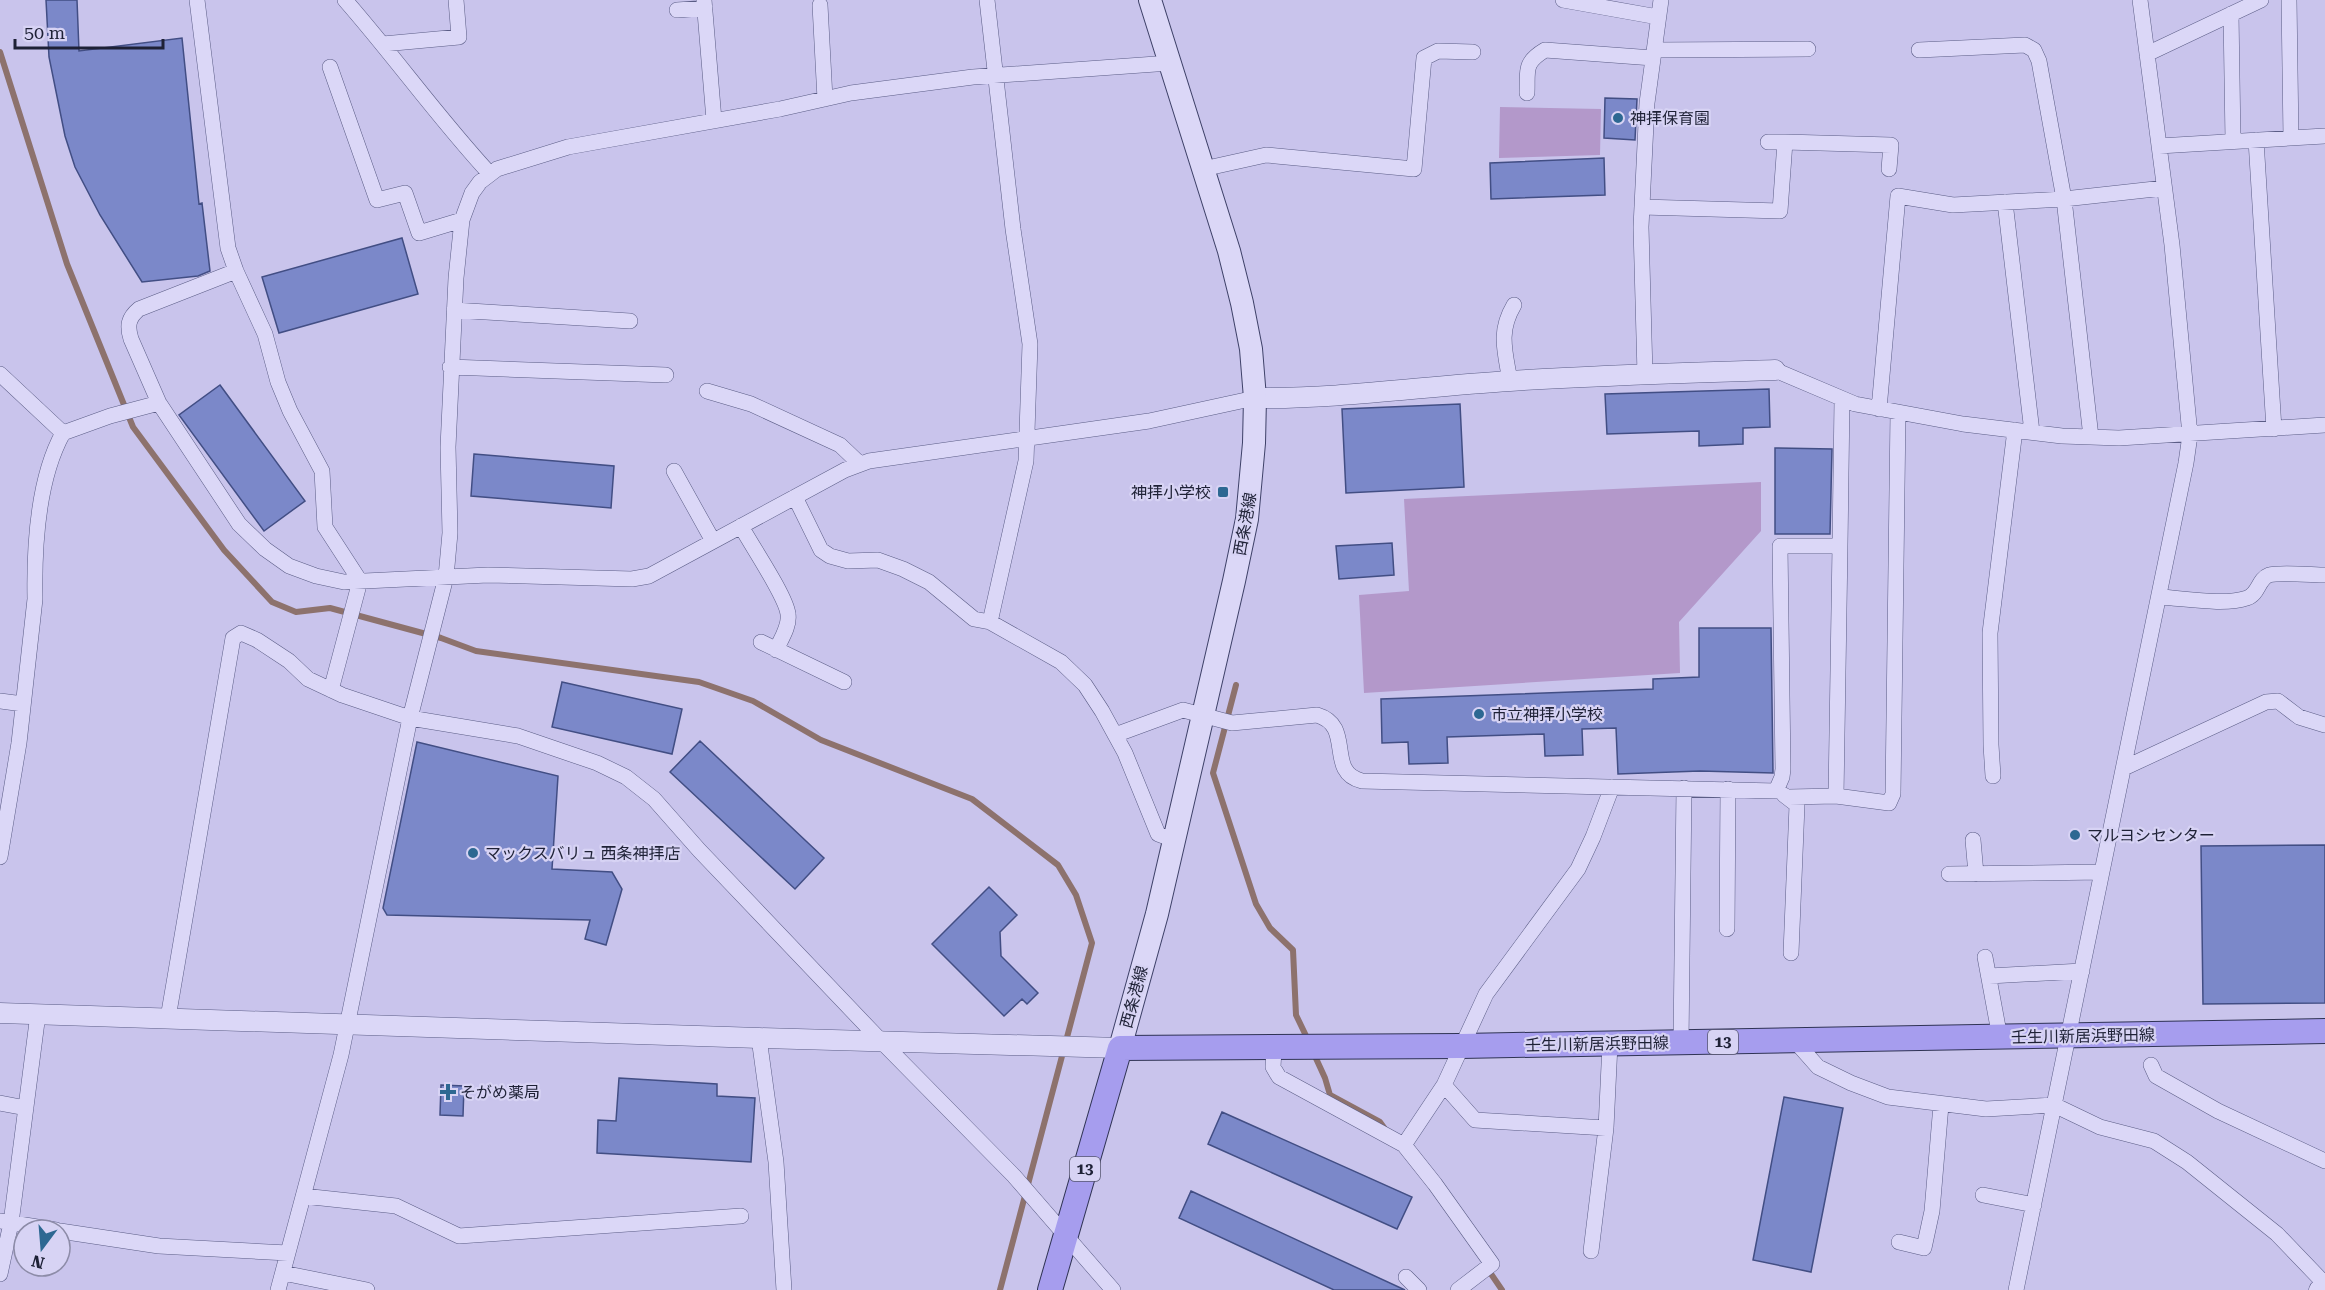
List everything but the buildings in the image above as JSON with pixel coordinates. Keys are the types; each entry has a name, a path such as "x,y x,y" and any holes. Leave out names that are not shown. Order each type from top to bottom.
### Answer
{"main road":[{"name":"西条港線","path":"1120,1048 1157,914 1247,519 1252,479 1255,398 1251,349 1229,251 1150,0"},
{"name":"壬生川新居浜野田線","path":"1120,1048 1274,1049 2325,1031"},
{"name":"13","path":"1050,1290 1120,1048"}],"street":[{"path":"196,0 228,248 265,334 278,382 290,411 322,471 325,527 360,581 331,690"},
{"path":"345,0 383,44 453,134 490,174"},
{"path":"383,44 459,37 456,0"},
{"path":"987,0 1012,229 1030,344 1022,484 990,622"},
{"path":"1563,0 1658,17"},
{"path":"1645,374 1642,207 1647,103 1661,0"},
{"path":"2016,1290 2159,597 2190,435 2184,360 2140,0"},
{"path":"2147,54 2261,0"},
{"path":"2289,0 2291,138"},
{"path":"677,10 705,4 714,120"},
{"path":"820,4 825,99"},
{"path":"2231,14 2233,141"},
{"path":"1919,50 2025,45 2034,50 2039,61 2064,199 2091,437"},
{"path":"1527,93 1528,64 1545,50 1654,54 1808,49"},
{"path":"1203,169 1266,155 1414,170 1424,58 1438,51 1473,52"},
{"path":"278,1290 348,1025 410,718 450,557 448,447 450,367 462,220 472,193 490,174 509,164 568,147 825,99 919,84 1170,63"},
{"path":"330,66 377,200 405,193 419,233 462,220"},
{"path":"2159,146 2325,136"},
{"path":"2256,140 2274,429"},
{"path":"1768,142 1891,145 1889,169"},
{"path":"1642,207 1780,211 1785,142"},
{"path":"1879,409 1898,196 1953,205 2064,199 2164,188"},
{"path":"2005,202 2032,432"},
{"path":"236,271 139,309 130,317 128,328 153,404 239,524 265,549 289,566 316,576 344,582 488,575 632,579 649,576 795,497 869,461 1149,421 1255,398 1296,398 1510,381 1775,370 1842,400 1879,409 2032,432 2119,438 2325,425"},
{"path":"1510,381 1503,336 1506,318 1514,304"},
{"path":"454,310 630,321"},
{"path":"450,367 666,375"},
{"path":"0,374 63,433"},
{"path":"707,392 751,404 840,445 860,464"},
{"path":"1836,796 1842,400"},
{"path":"0,858 20,743 35,599 34,576 39,517 55,447 63,433 153,404"},
{"path":"1115,735 1183,710 1232,723 1317,716 1328,719 1338,732 1342,763 1346,773 1354,780 1728,789 1889,802 1893,794 1898,413"},
{"path":"1993,776 1990,633 2015,430"},
{"path":"674,471 713,541"},
{"path":"795,497 821,550 830,556 848,561 878,560 903,569 929,582 974,619 990,622 1061,662 1085,686 1115,735 1125,753 1158,834 1173,840"},
{"path":"741,526 784,600 789,615 787,627 776,650"},
{"path":"1782,794 1780,546 1840,546"},
{"path":"2159,597 2225,600 2247,598 2256,593 2261,581 2270,575 2325,575"},
{"path":"168,1018 233,638 241,633 257,640 289,661 308,679 331,690 410,718 518,736 597,763 626,777 654,799 699,850 880,1041 1014,1176 1113,1290"},
{"path":"761,642 844,682"},
{"path":"0,701 23,704"},
{"path":"2124,768 2266,702 2278,701 2299,717 2325,726"},
{"path":"1404,1145 1444,1085 1486,994 1578,869 1612,787"},
{"path":"1681,1043 1683,788"},
{"path":"1727,929 1728,789"},
{"path":"1782,794 1797,805 1791,953"},
{"path":"1973,840 1976,874"},
{"path":"1948,874 2102,872"},
{"path":"1985,957 2000,1038"},
{"path":"1989,976 2082,971"},
{"path":"0,1012 348,1025 1120,1048"},
{"path":"0,1274 5,1222 26,1108 38,1014"},
{"path":"759,1038 776,1162 784,1290"},
{"path":"1795,1041 1818,1067 1888,1097 1986,1109 2054,1105 2100,1127 2154,1141 2187,1162 2277,1234 2325,1285 2319,1290"},
{"path":"1591,1251 1606,1128 1610,1044"},
{"path":"1274,1049 1273,1067 1278,1077 1404,1145 1435,1184 1492,1264 1458,1290"},
{"path":"2151,1065 2156,1076 2218,1111 2325,1161"},
{"path":"1444,1085 1475,1120 1606,1128"},
{"path":"0,1103 26,1108"},
{"path":"1899,1242 1924,1248 1932,1210 1941,1105"},
{"path":"1983,1195 2034,1205"},
{"path":"303,1196 396,1206 459,1236 741,1216"},
{"path":"72,1232 159,1246 288,1253"},
{"path":"283,1273 367,1290"},
{"path":"1406,1277 1419,1290"}],"shaded area":[{"path":"1500,107 1601,109 1600,155 1499,158"},
{"path":"1761,482 1761,531 1679,622 1680,673 1364,693 1359,595 1409,591 1404,499"}],"waterway":[{"path":"0,52 67,264 133,427 224,550 272,602 296,612 330,608 441,638 476,651 699,682 753,701 821,740 972,799 1058,865 1076,895 1092,943 1000,1290"},
{"path":"1236,685 1213,773 1256,904 1270,928 1293,950 1296,1015 1309,1042"},
{"path":"1314,1054 1330,1095 1380,1122 1385,1129"},
{"path":"1487,1268 1502,1290"}],"place":[{"name":"神拝保育園","path":"1618,118"},
{"name":"神拝小学校","path":"1223,492"},
{"name":"市立神拝小学校","path":"1479,714"},
{"name":"マルヨシセンター","path":"2075,835"},
{"name":"マックスバリュ 西条神拝店","path":"473,853"},
{"name":"そがめ薬局","path":"448,1092"}]}
